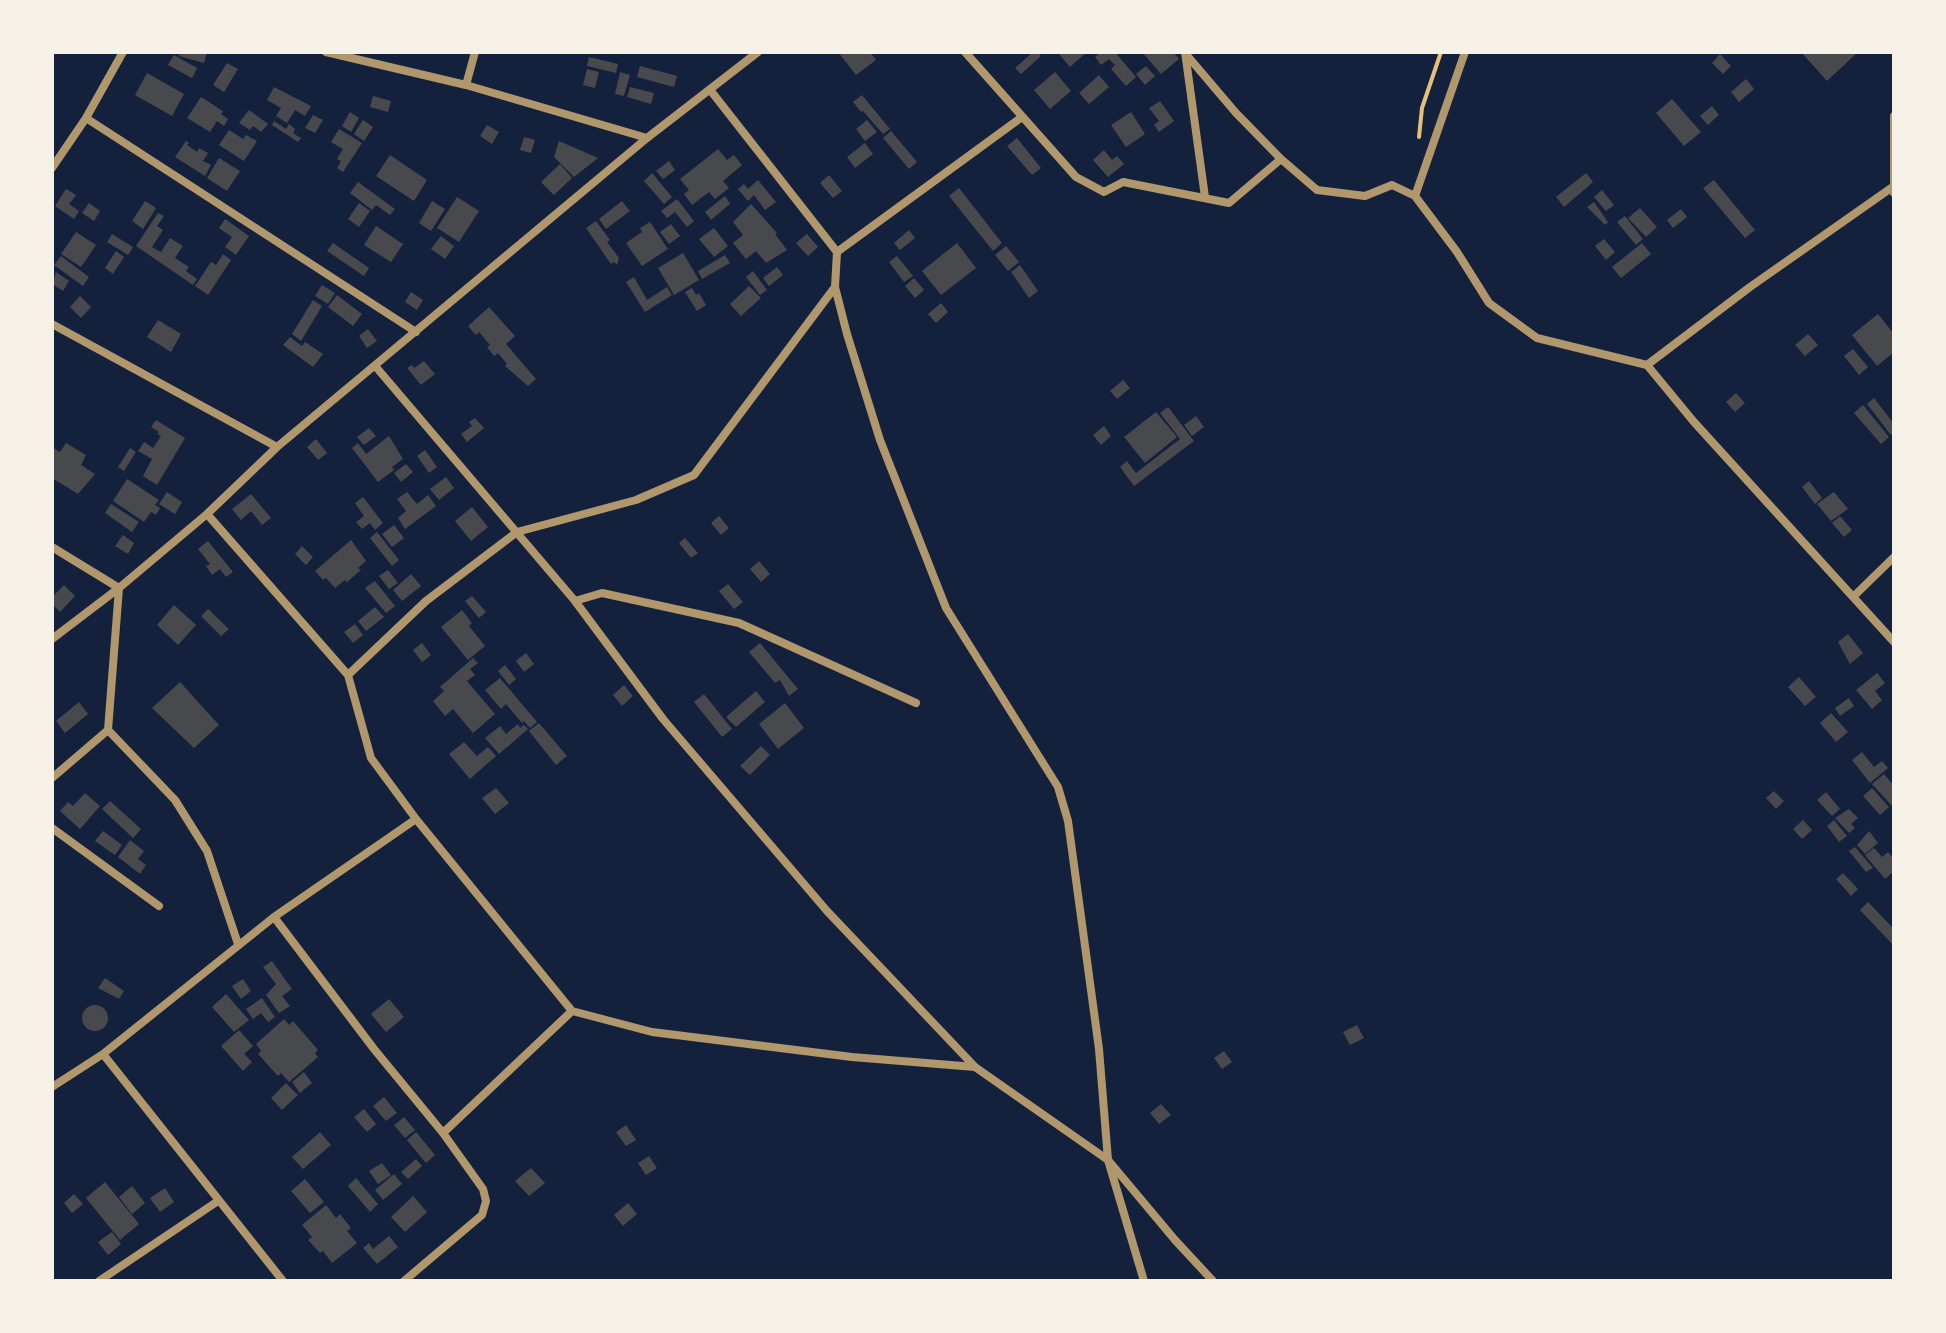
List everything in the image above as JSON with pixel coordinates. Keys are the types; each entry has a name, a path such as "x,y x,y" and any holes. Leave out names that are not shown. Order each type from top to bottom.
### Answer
{"street":[{"path":"52,168 86,118 123,52"},
{"path":"326,52 466,85 647,138"},
{"path":"466,85 475,52"},
{"path":"52,639 207,514 277,447 647,138 758,52"},
{"path":"965,52 1076,177 1104,192 1123,182 1229,203 1281,159"},
{"path":"1185,52 1205,197"},
{"path":"1185,52 1236,113 1317,190 1365,196 1392,185 1415,196 1457,252 1489,303 1501,312 1537,338 1647,365 1694,422 1894,642"},
{"path":"1415,196 1465,52"},
{"path":"711,91 837,252 835,287 847,334 880,440 946,608 1058,787 1068,821 1099,1049 1108,1160 1144,1281"},
{"path":"1647,365 1750,287 1893,189 1894,116"},
{"path":"837,252 1022,117"},
{"path":"86,118 416,332"},
{"path":"348,675 426,601 517,532 636,500 694,475 835,287"},
{"path":"52,324 277,447"},
{"path":"376,367 575,601 663,719 783,861 975,1067 1108,1160 1213,1281"},
{"path":"207,514 348,675 371,758 416,819 572,1011 652,1032 852,1057 975,1067"},
{"path":"52,547 119,588"},
{"path":"1853,597 1894,557"},
{"path":"52,778 108,730 119,588"},
{"path":"575,601 602,593 739,623 916,703"},
{"path":"108,730 175,800 207,851 238,944"},
{"path":"52,1087 103,1054 274,917 416,819"},
{"path":"52,828 159,906"},
{"path":"274,917 374,1049 443,1133 483,1189 486,1201 482,1215 404,1281"},
{"path":"443,1133 572,1011"},
{"path":"103,1054 283,1281"},
{"path":"99,1281 218,1201"}],"path":[{"path":"1419,137 1422,108 1441,52"}],"building":[{"path":"180,52 207,52 204,63 179,56"},
{"path":"838,52 870,52 876,60 856,75"},
{"path":"1033,52 1041,56 1021,74 1015,68"},
{"path":"1087,52 1070,67 1059,54"},
{"path":"1101,52 1115,52 1136,77 1126,86 1111,69 1115,65 1109,59 1101,65 1095,57"},
{"path":"1142,52 1173,52 1179,59 1161,74"},
{"path":"1801,52 1858,52 1827,81"},
{"path":"1720,54 1731,66 1723,74 1712,63"},
{"path":"174,55 197,68 192,78 168,65"},
{"path":"589,57 618,64 616,73 587,66"},
{"path":"227,63 238,69 224,92 213,85"},
{"path":"640,66 677,76 674,87 637,77"},
{"path":"1146,66 1155,76 1145,85 1136,74"},
{"path":"587,69 599,72 595,88 583,85"},
{"path":"620,72 630,75 624,96 615,94"},
{"path":"1055,72 1071,91 1050,109 1034,90"},
{"path":"147,73 184,94 172,116 135,95"},
{"path":"1099,75 1109,87 1089,104 1079,93"},
{"path":"1746,79 1754,89 1739,102 1731,92"},
{"path":"274,87 311,106 305,116 295,110 287,123 276,116 281,108 267,100"},
{"path":"630,87 654,93 651,104 627,97"},
{"path":"862,95 890,129 883,134 853,102"},
{"path":"373,96 391,101 388,112 370,107"},
{"path":"201,97 223,111 221,114 228,119 224,126 217,121 210,132 187,118"},
{"path":"1672,99 1701,132 1684,146 1656,113"},
{"path":"1160,101 1174,121 1159,132 1154,125 1159,121 1149,108"},
{"path":"1712,106 1719,115 1708,125 1700,116"},
{"path":"249,110 268,124 261,132 253,126 250,130 239,123"},
{"path":"350,112 359,118 351,132 342,126"},
{"path":"1131,112 1145,134 1126,147 1111,125"},
{"path":"313,115 323,120 315,133 305,128"},
{"path":"363,120 373,127 364,141 354,134"},
{"path":"867,120 877,132 865,141 856,129"},
{"path":"274,121 286,129 289,124 295,129 293,133 301,138 298,142 272,125"},
{"path":"487,125 499,132 492,144 480,136"},
{"path":"339,129 362,143 343,172 337,168 341,161 337,159 343,149 331,142"},
{"path":"229,130 243,139 246,135 257,141 244,161 219,145"},
{"path":"891,131 917,162 909,169 883,138"},
{"path":"524,137 535,140 531,153 520,150"},
{"path":"1017,138 1041,168 1032,175 1007,146"},
{"path":"186,141 197,152 199,148 208,153 203,161 211,165 205,176 175,157"},
{"path":"559,141 598,158 574,177 554,157"},
{"path":"865,143 873,154 855,168 847,157"},
{"path":"718,149 727,160 734,155 742,165 723,181 729,188 715,199 709,192 692,205 684,194 689,190 680,179"},
{"path":"1104,150 1112,160 1117,156 1124,164 1108,177 1093,160"},
{"path":"390,155 427,180 414,201 376,176"},
{"path":"219,158 240,171 227,191 207,178"},
{"path":"669,161 675,170 663,179 656,171"},
{"path":"560,164 572,178 554,195 541,182"},
{"path":"652,173 672,197 664,204 644,181"},
{"path":"1586,173 1593,182 1564,207 1556,197"},
{"path":"829,175 842,191 833,198 820,183"},
{"path":"758,180 776,202 765,210 754,195 748,201 738,189 744,184 748,189"},
{"path":"1714,180 1755,230 1745,238 1703,188"},
{"path":"358,182 395,209 390,215 376,205 372,210 350,193"},
{"path":"959,188 1002,243 993,251 949,196"},
{"path":"66,189 76,195 69,204 79,211 74,219 55,206"},
{"path":"1602,190 1614,205 1606,211 1594,197"},
{"path":"725,196 730,204 711,220 705,212"},
{"path":"457,197 479,211 459,242 437,228"},
{"path":"677,199 694,221 687,227 675,212 667,218 661,211"},
{"path":"145,201 156,208 143,229 132,221"},
{"path":"432,201 445,209 431,231 419,223"},
{"path":"622,201 630,211 606,229 599,219"},
{"path":"1594,202 1608,222 1605,225 1587,207"},
{"path":"89,203 100,211 94,221 82,213"},
{"path":"359,203 370,211 359,227 348,219"},
{"path":"751,204 777,233 787,250 766,263 756,251 746,259 733,243 743,235 733,222"},
{"path":"1640,208 1657,227 1646,237 1628,218"},
{"path":"1681,209 1687,217 1673,228 1667,220"},
{"path":"158,213 164,216 157,226 163,230 152,247 161,252 170,238 183,246 175,258 189,267 186,271 197,279 193,285 136,246"},
{"path":"1625,216 1643,239 1636,245 1617,222"},
{"path":"225,219 249,236 236,255 225,247 232,237 219,228"},
{"path":"596,221 619,258 617,265 614,262 611,264 586,228"},
{"path":"650,222 668,249 642,266 626,243"},
{"path":"671,224 680,236 669,244 660,232"},
{"path":"376,226 403,244 391,262 364,245"},
{"path":"714,228 728,246 714,257 699,239"},
{"path":"909,230 915,238 900,250 894,243"},
{"path":"76,232 96,245 81,267 61,254"},
{"path":"112,234 133,247 128,255 107,242"},
{"path":"807,234 818,247 808,256 796,243"},
{"path":"441,236 454,246 445,259 431,249"},
{"path":"1604,239 1615,252 1606,260 1595,246"},
{"path":"333,243 369,268 364,276 327,251"},
{"path":"957,243 976,268 941,295 922,271"},
{"path":"1642,243 1651,254 1621,278 1612,267"},
{"path":"1006,246 1019,262 1008,271 995,255"},
{"path":"116,251 124,257 113,274 105,268"},
{"path":"683,253 699,280 674,295 658,268"},
{"path":"223,254 231,260 208,295 195,286 211,262 216,265"},
{"path":"725,255 730,263 702,279 698,271"},
{"path":"61,256 89,277 83,286 54,265"},
{"path":"897,256 913,276 904,282 889,262"},
{"path":"1020,265 1038,291 1029,298 1011,272"},
{"path":"777,267 783,275 769,286 763,278"},
{"path":"753,271 767,290 760,295 746,277"},
{"path":"56,272 69,281 63,291 52,284"},
{"path":"634,277 647,300 667,287 672,295 645,312 626,282"},
{"path":"914,278 924,290 915,298 905,286"},
{"path":"322,285 335,293 328,304 315,296"},
{"path":"749,286 761,298 741,316 730,304"},
{"path":"692,288 706,305 697,311 685,292"},
{"path":"411,292 423,300 417,310 405,302"},
{"path":"337,295 362,314 353,326 328,307"},
{"path":"80,296 91,307 81,318 70,307"},
{"path":"313,300 322,306 301,341 292,334"},
{"path":"941,303 948,312 936,323 928,314"},
{"path":"489,307 515,336 506,344 536,379 528,386 505,366 507,364 498,353 494,356 487,347 490,345 479,332 476,335 468,326"},
{"path":"1878,314 1894,334 1894,352 1877,366 1852,335"},
{"path":"158,320 181,334 171,352 147,337"},
{"path":"368,329 377,341 367,348 359,336"},
{"path":"1808,334 1818,345 1805,356 1795,345"},
{"path":"290,337 302,346 305,342 323,354 313,367 283,345"},
{"path":"1853,349 1868,367 1859,375 1844,356"},
{"path":"424,361 435,374 421,385 407,368 412,365 414,368"},
{"path":"1123,380 1130,388 1117,399 1110,391"},
{"path":"1736,393 1745,403 1735,412 1726,402"},
{"path":"1874,398 1894,424 1891,435 1867,404"},
{"path":"1863,405 1889,437 1881,444 1854,413"},
{"path":"1168,407 1194,441 1134,486 1120,467 1127,461 1136,473 1180,439 1160,413"},
{"path":"1156,412 1177,437 1145,463 1124,437"},
{"path":"1196,416 1204,427 1192,436 1184,425"},
{"path":"475,418 484,428 467,442 461,434 472,426 469,422"},
{"path":"156,420 185,438 157,485 143,476 152,459 138,451 144,442 153,448 161,436 151,427"},
{"path":"1104,426 1111,436 1101,445 1093,435"},
{"path":"369,428 376,436 364,445 357,437"},
{"path":"389,436 403,459 378,482 352,448 358,443 366,454"},
{"path":"316,439 327,453 318,460 307,447"},
{"path":"66,443 86,455 81,465 95,474 78,494 52,478 52,447 60,452"},
{"path":"130,448 136,452 124,471 118,467"},
{"path":"425,450 437,467 429,473 417,456"},
{"path":"406,464 413,472 401,482 394,473"},
{"path":"446,477 454,488 439,500 430,489"},
{"path":"127,479 159,500 155,505 160,508 156,515 151,512 144,522 113,501"},
{"path":"1809,481 1822,498 1815,504 1802,487"},
{"path":"167,492 182,502 175,514 159,504"},
{"path":"407,492 417,504 428,495 436,506 405,529 398,518 406,511 397,499"},
{"path":"1834,492 1848,509 1831,521 1817,504"},
{"path":"251,494 271,518 262,525 251,511 241,520 232,509"},
{"path":"363,497 383,523 375,530 370,523 362,529 356,522 364,516 355,503"},
{"path":"111,504 139,522 132,532 105,513"},
{"path":"472,507 488,527 471,541 455,521"},
{"path":"719,516 729,528 721,535 711,523"},
{"path":"1840,516 1852,530 1844,537 1832,523"},
{"path":"394,525 404,538 392,547 382,534"},
{"path":"377,532 399,560 392,566 370,538"},
{"path":"123,535 134,543 128,554 115,546"},
{"path":"685,538 698,553 691,558 679,543"},
{"path":"351,540 366,561 358,568 361,570 335,588 315,571"},
{"path":"208,541 233,572 226,577 220,569 212,575 206,566 210,564 198,549"},
{"path":"302,546 313,557 306,565 295,554"},
{"path":"759,561 770,574 761,582 750,569"},
{"path":"388,570 398,583 389,589 379,576"},
{"path":"411,574 421,586 402,601 393,590"},
{"path":"375,581 395,606 386,613 365,588"},
{"path":"728,584 743,602 734,609 719,591"},
{"path":"64,585 75,596 60,612 52,604 52,597"},
{"path":"472,596 486,612 479,618 465,601"},
{"path":"174,605 196,625 178,645 157,625"},
{"path":"375,607 384,617 366,631 358,621"},
{"path":"208,609 229,629 221,636 201,616"},
{"path":"462,610 472,623 469,626 485,646 468,660 441,627"},
{"path":"355,624 363,635 353,643 344,632"},
{"path":"1848,634 1863,653 1850,664 1838,642"},
{"path":"422,643 431,655 422,662 413,650"},
{"path":"760,643 798,689 789,696 780,680 775,683 749,652"},
{"path":"526,653 534,664 524,672 516,661"},
{"path":"473,658 478,663 470,669 475,675 467,681 495,714 473,733 453,709 445,716 433,701 444,691 440,687"},
{"path":"505,665 516,679 509,685 498,671"},
{"path":"1877,673 1885,683 1875,691 1882,700 1872,709 1856,690"},
{"path":"1799,677 1816,697 1805,706 1788,687"},
{"path":"500,678 537,722 530,728 506,704 501,709 485,690"},
{"path":"180,682 219,725 194,748 152,708"},
{"path":"624,685 633,696 622,706 613,695"},
{"path":"756,691 765,702 736,727 726,717"},
{"path":"704,694 732,729 722,737 694,702"},
{"path":"1849,698 1854,706 1840,716 1835,708"},
{"path":"79,702 88,714 65,733 56,721"},
{"path":"785,703 804,728 778,749 759,724"},
{"path":"1831,713 1848,732 1836,742 1820,723"},
{"path":"539,723 567,756 556,765 529,731"},
{"path":"518,724 520,728 524,725 528,729 499,754 485,738 500,726 506,734"},
{"path":"464,742 477,756 488,747 496,756 470,779 449,754"},
{"path":"761,746 770,755 750,775 740,766"},
{"path":"1862,752 1874,767 1882,761 1888,768 1870,783 1852,760"},
{"path":"1884,774 1894,786 1894,803 1891,805 1872,784"},
{"path":"496,788 509,803 495,814 482,798"},
{"path":"1872,788 1889,807 1880,815 1863,796"},
{"path":"1774,791 1784,801 1776,809 1766,798"},
{"path":"1826,792 1840,809 1832,816 1817,800"},
{"path":"85,793 100,806 80,829 60,811 68,802 73,806"},
{"path":"110,801 141,829 133,838 102,809"},
{"path":"1849,809 1858,818 1851,824 1855,828 1849,833 1835,818"},
{"path":"1803,820 1812,830 1802,839 1793,829"},
{"path":"1834,820 1847,836 1839,842 1827,826"},
{"path":"103,831 122,845 115,855 95,841"},
{"path":"1869,831 1878,843 1865,854 1857,845"},
{"path":"130,840 144,851 138,859 146,865 140,874 118,857"},
{"path":"1855,847 1873,868 1866,872 1849,851"},
{"path":"1874,848 1882,857 1888,852 1894,859 1894,871 1885,879 1865,855"},
{"path":"1843,873 1858,889 1851,896 1836,879"},
{"path":"1868,902 1894,929 1894,946 1860,910"},
{"path":"272,961 292,989 282,996 290,1006 279,1013 266,995 276,984 263,967"},
{"path":"105,978 124,991 119,999 98,988"},
{"path":"243,979 251,991 241,999 232,986"},
{"path":"226,994 249,1020 234,1032 212,1007"},
{"path":"262,998 275,1017 268,1022 261,1013 253,1019 246,1009"},
{"path":"389,999 404,1017 386,1032 371,1014"},
{"path":"95,1005 104,1009 108,1018 104,1027 95,1031 86,1027 82,1018 86,1009"},
{"path":"284,1019 289,1025 293,1021 318,1050 315,1053 318,1057 289,1082 281,1073 278,1076 258,1054 261,1051 256,1044"},
{"path":"1357,1025 1364,1038 1350,1045 1343,1032"},
{"path":"239,1030 253,1046 244,1054 252,1062 243,1071 221,1046"},
{"path":"1224,1051 1232,1062 1222,1069 1214,1058"},
{"path":"304,1072 312,1083 300,1093 292,1082"},
{"path":"286,1083 298,1095 282,1110 271,1098"},
{"path":"384,1097 397,1113 386,1121 373,1106"},
{"path":"1161,1104 1171,1115 1159,1124 1150,1113"},
{"path":"364,1109 376,1124 367,1132 354,1117"},
{"path":"404,1117 415,1130 405,1138 394,1125"},
{"path":"626,1125 636,1140 626,1146 616,1132"},
{"path":"320,1132 331,1145 303,1169 292,1157"},
{"path":"416,1132 435,1155 426,1163 407,1140"},
{"path":"649,1156 657,1168 646,1175 638,1163"},
{"path":"416,1159 422,1166 408,1179 401,1172"},
{"path":"382,1163 391,1175 378,1184 369,1171"},
{"path":"531,1168 545,1183 529,1196 515,1181"},
{"path":"394,1174 402,1184 383,1200 375,1190"},
{"path":"356,1178 378,1204 370,1212 348,1186"},
{"path":"305,1179 324,1202 310,1213 291,1191"},
{"path":"105,1182 139,1224 120,1240 86,1198"},
{"path":"132,1186 145,1203 132,1214 119,1197"},
{"path":"165,1188 174,1202 160,1212 150,1198"},
{"path":"74,1194 83,1204 72,1213 64,1203"},
{"path":"413,1196 427,1212 405,1232 391,1217"},
{"path":"628,1203 637,1214 623,1226 614,1215"},
{"path":"326,1205 336,1218 340,1214 351,1228 347,1231 357,1243 332,1263 323,1251 320,1253 308,1240 312,1237 302,1225"},
{"path":"112,1232 121,1244 108,1255 98,1242"},
{"path":"389,1236 398,1247 377,1264 363,1248 369,1243 373,1249"}]}
